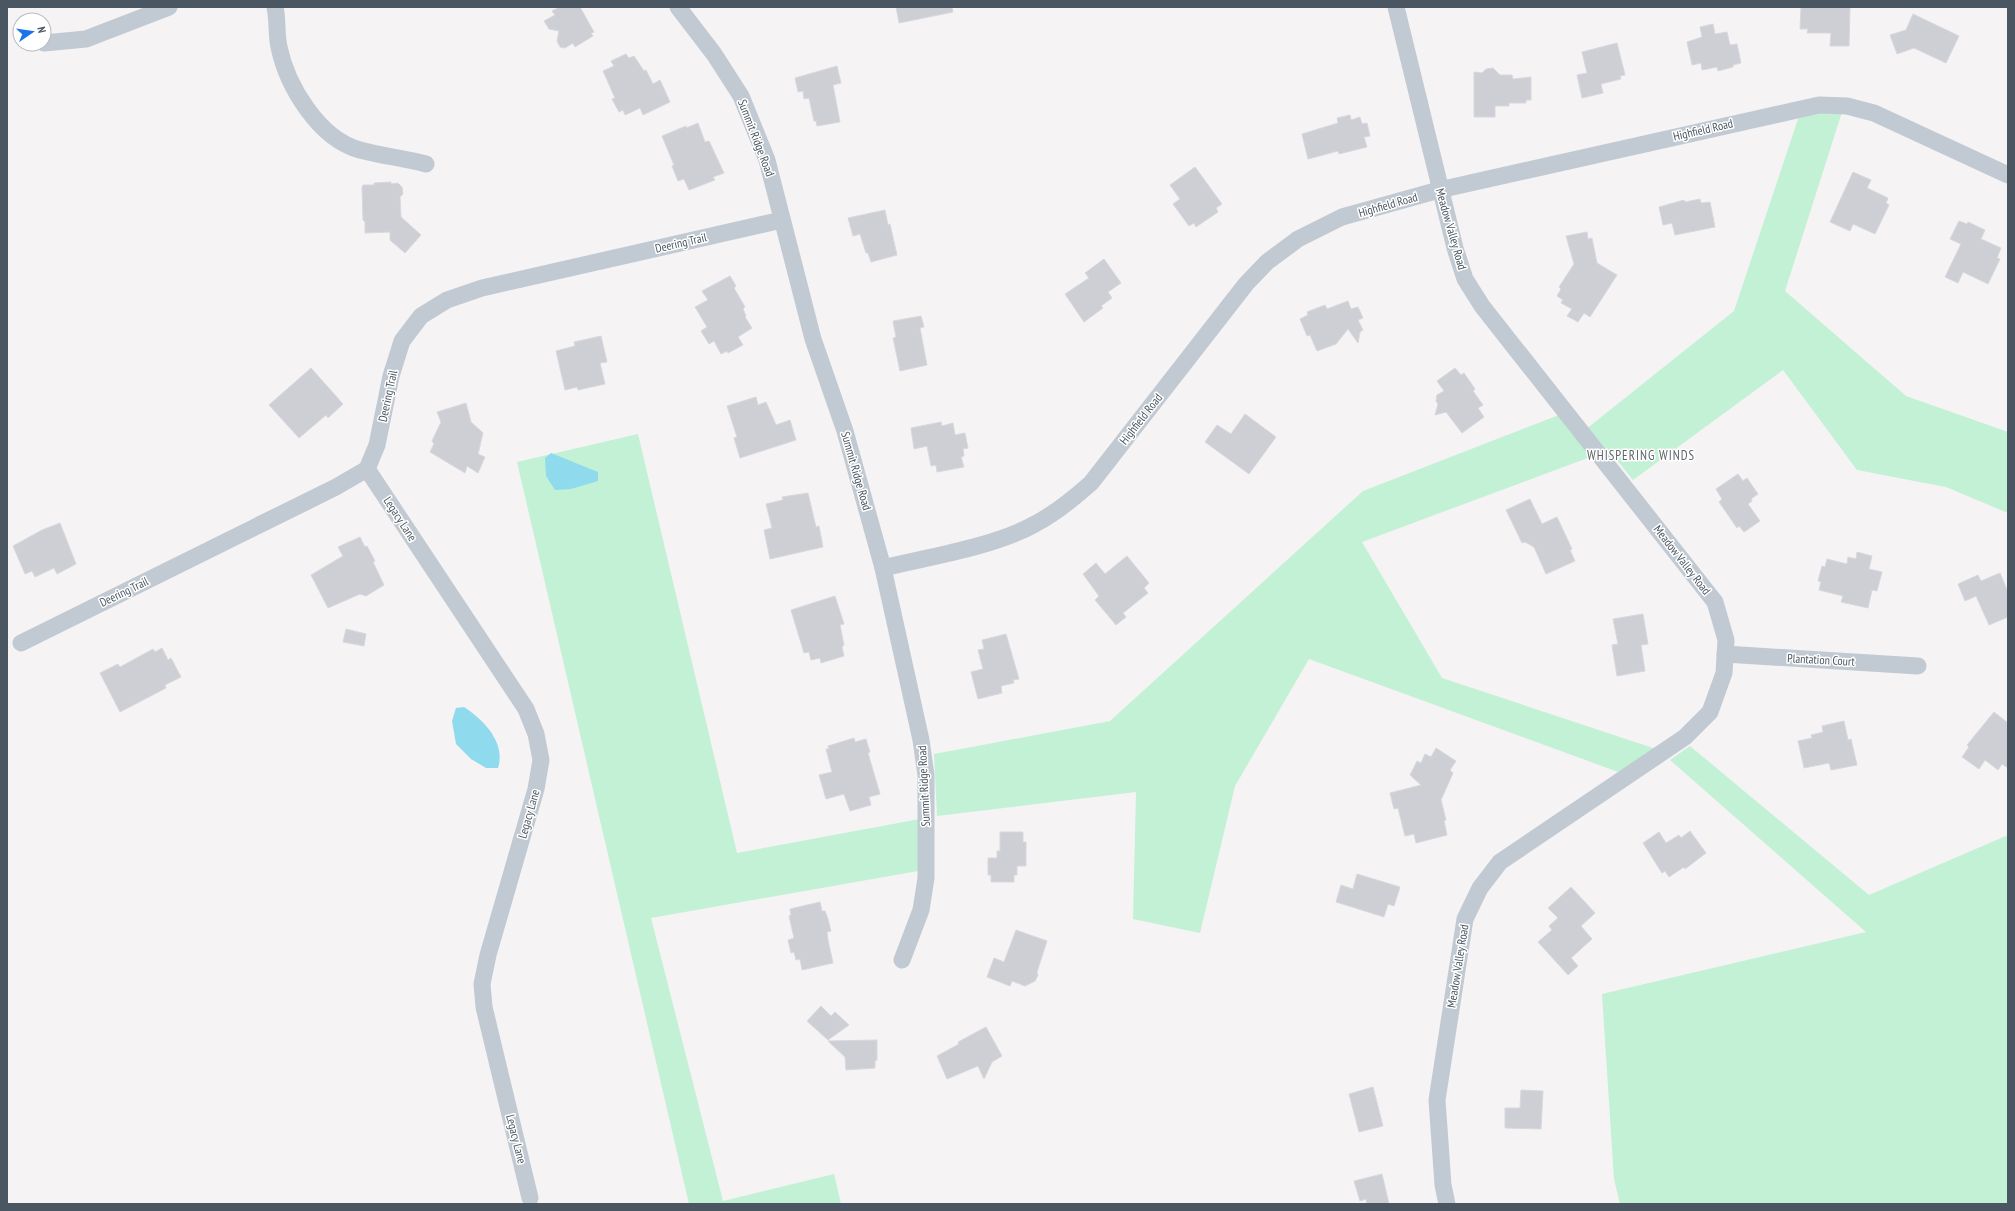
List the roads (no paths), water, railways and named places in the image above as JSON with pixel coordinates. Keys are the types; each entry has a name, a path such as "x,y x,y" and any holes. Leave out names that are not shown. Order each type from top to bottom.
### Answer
{"street":[{"path":"52,42 86,39 168,7"},
{"path":"275,7 279,47 290,78 312,117 339,141 359,150 426,164"},
{"name":"Summit Ridge Road","path":"678,7 714,54 741,96 767,160 813,340 845,432 883,568 921,740 926,775 926,878 921,910 902,960"},
{"name":"Meadow Valley Road","path":"1396,7 1439,190 1454,248 1465,279 1482,306 1715,602 1726,640 1724,673 1710,712 1685,737 1500,862 1480,888 1465,919 1437,1100 1443,1185 1447,1204"},
{"name":"Highfield Road","path":"883,568 1004,537 1033,525 1066,505 1091,483 1246,284 1267,262 1298,239 1342,217 1439,190 1791,109 1819,105 1847,106 1874,113 2008,174"},
{"name":"Deering Trail","path":"21,643 336,487 367,469 377,445 391,376 402,342 421,316 447,300 482,288 782,220"},
{"name":"Legacy Lane","path":"367,469 526,709 536,734 541,760 536,789 488,955 482,984 484,1007 530,1198"},
{"name":"Plantation Court","path":"1725,654 1918,666"}],"water":[{"path":"551,453 598,472 598,481 571,489 555,490 546,476 545,458"},
{"path":"464,707 479,718 492,733 499,750 500,759 498,768 486,768 471,759 456,744 452,721 456,708"}],"district":[{"name":"WHISPERING WINDS","path":"1641,455"}]}
